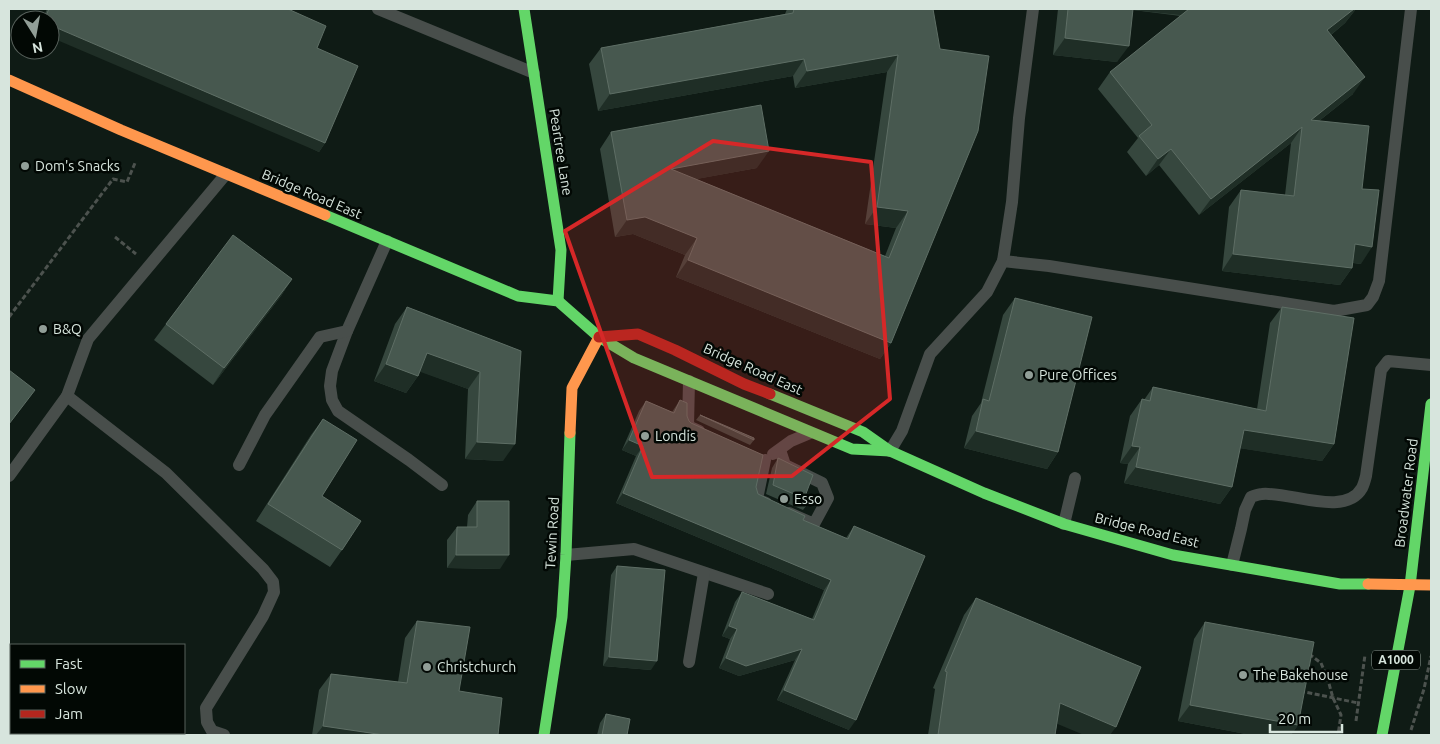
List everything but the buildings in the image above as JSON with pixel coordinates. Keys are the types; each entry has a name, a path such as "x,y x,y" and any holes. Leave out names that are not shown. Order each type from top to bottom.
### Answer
{"street":[{"name":"Peartree Lane","path":"524,9 561,250 558,301"},
{"name":"Bridge Road East","path":"9,80 145,140 518,296 558,301 599,337 634,358 852,449 890,451"},
{"name":"Bridge Road East","path":"599,337 638,334 744,384 863,432 890,451 984,493 1064,524 1173,554 1340,584 1431,585"},
{"name":"Tewin Road","path":"544,735 562,617 572,388 599,337"},
{"name":"Broadwater Road","path":"1410,586 1431,404"},
{"path":"1410,586 1431,597"},
{"name":"A1000","path":"1382,735 1410,586"}],"lane":[{"path":"378,9 534,73"},
{"path":"890,451 902,431 930,354 986,292 1003,261 1012,202 1019,118 1033,9"},
{"path":"1003,261 1049,266 1334,311 1367,305 1379,281 1411,9"},
{"path":"9,476 67,396 88,339 226,174"},
{"path":"387,241 347,331 332,371 330,386 332,400 338,411 442,484"},
{"path":"240,465 265,415 320,337 347,331"},
{"path":"1232,565 1242,530 1245,510 1251,497 1261,494 1274,494 1329,503 1343,501 1355,495 1362,488 1366,476 1382,370 1388,361 1431,365"},
{"path":"689,381 688,426 714,438"},
{"path":"67,396 166,473 263,569 273,582 274,592 264,616 206,708 207,722 212,731 224,735"},
{"path":"780,450 785,465 822,483 828,498 814,524 757,499 761,458 780,450 792,441 812,432"},
{"path":"1064,524 1075,478"},
{"path":"566,555 634,549 768,594"},
{"path":"689,662 704,573"}],"path":[{"path":"9,317 113,179 127,182 145,140"},
{"path":"115,237 150,264"},
{"path":"1304,652 1312,655 1321,663 1328,680 1333,698 1341,715 1338,735"},
{"path":"1355,727 1365,655"},
{"path":"1410,735 1424,689 1431,656"},
{"path":"1296,690 1358,704"}],"highlighted area":[{"path":"713,141 871,162 890,399 792,476 652,477 565,231"}],"traffic: fast":[{"path":"524,9 561,250 558,301"},
{"path":"325,215 518,296 558,301 599,337 634,358 852,449 890,451"},
{"path":"770,394 863,432 890,451 984,493 1064,524 1173,555 1340,584 1368,584"},
{"path":"1382,735 1410,586 1431,404"},
{"path":"544,735 562,617 570,433"}],"traffic: slow":[{"path":"9,80 121,130 325,215"},
{"path":"570,433 572,388 599,337"},
{"path":"1368,584 1431,585"}],"traffic: jam":[{"path":"599,337 638,334 744,384 770,394"}],"place":[{"name":"Dom's Snacks","path":"25,166"},
{"name":"B&Q","path":"43,329"},
{"name":"Pure Offices","path":"1029,375"},
{"name":"Londis","path":"645,436"},
{"name":"Esso","path":"784,499"},
{"name":"Christchurch","path":"427,667"},
{"name":"The Bakehouse","path":"1243,675"}]}
